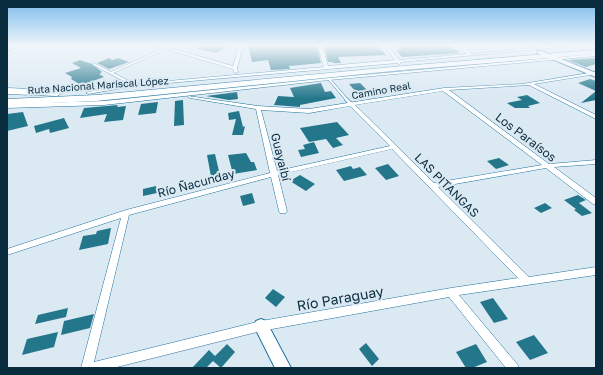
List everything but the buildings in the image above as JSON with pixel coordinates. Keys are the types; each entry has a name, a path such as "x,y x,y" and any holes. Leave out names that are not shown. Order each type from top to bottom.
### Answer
{"highway":[{"name":"Ruta Nacional Mariscal López","path":"7,91 88,93 237,78 418,64"},
{"name":"Ruta Nacional Mariscal López","path":"7,102 74,99 171,90 400,65"},
{"path":"7,88 19,89 28,92"}],"main road":[{"path":"566,64 593,75"},
{"path":"261,326 283,368"}],"street":[{"path":"94,64 134,85"},
{"path":"217,64 233,68"},
{"path":"221,77 233,68 235,64"},
{"path":"325,64 326,68"},
{"path":"88,93 134,85 187,83 221,77 237,78 326,68 410,64"},
{"path":"7,106 91,104 329,79 455,64"},
{"path":"233,68 237,78"},
{"name":"Camino Real","path":"171,90 180,95 258,108 309,111 444,89 530,84 593,75"},
{"path":"530,84 596,117"},
{"name":"Los Paraísos","path":"444,89 596,202"},
{"name":"LAS PITANGAS","path":"351,104 527,281"},
{"name":"Guayaibí","path":"258,108 283,211"},
{"name":"Río Ñacunday","path":"7,252 126,213 274,174 395,147"},
{"path":"432,186 547,166 596,162"},
{"path":"87,368 126,213"},
{"name":"Río Paraguay","path":"91,368 261,326 452,292 596,271"},
{"path":"452,292 513,368"}],"lane":[{"path":"111,73 132,64"},
{"path":"329,79 351,104"}]}
